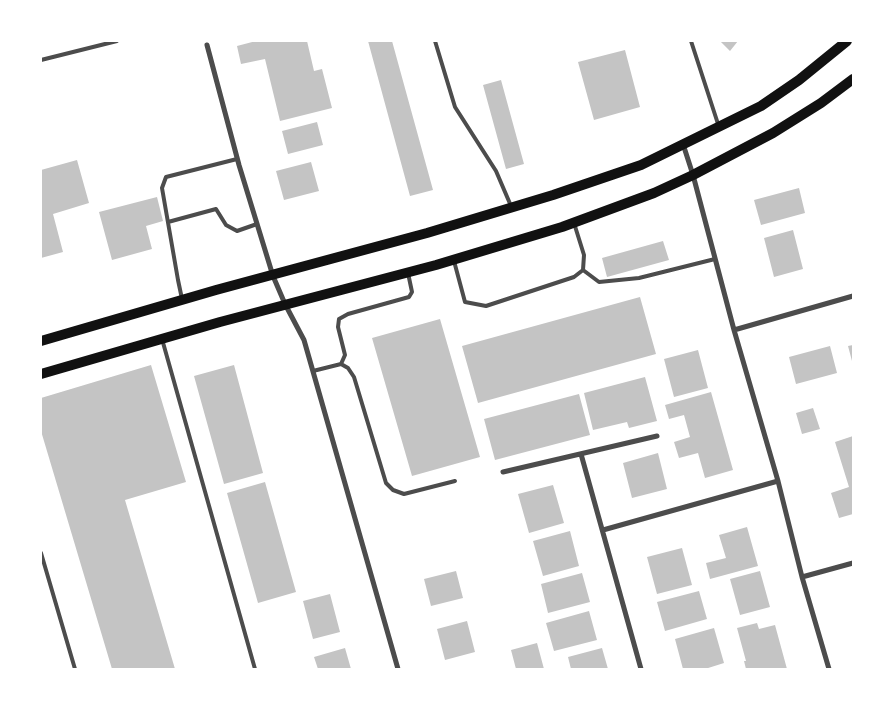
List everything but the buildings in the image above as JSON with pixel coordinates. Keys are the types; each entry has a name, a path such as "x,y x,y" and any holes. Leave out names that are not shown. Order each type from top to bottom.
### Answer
{"main road":[{"path":"41,341 512,207 641,165 761,106 799,80 847,41"},
{"path":"41,374 285,304 454,259 574,223 654,194 773,133 821,103 853,79"}],"street":[{"path":"207,43 237,159 273,276 304,340 398,669"},
{"path":"683,144 829,669"},
{"path":"734,330 853,296"},
{"path":"503,472 657,436"},
{"path":"581,454 641,669"},
{"path":"603,530 778,481"},
{"path":"802,577 853,563"}],"lane":[{"path":"41,60 117,41"},
{"path":"435,41 456,107 496,171 512,207"},
{"path":"691,41 719,127"},
{"path":"183,300 162,188 166,177 237,159"},
{"path":"168,222 216,209 226,225 237,231 257,224"},
{"path":"454,259 465,302 486,306 574,277 582,270 584,255 574,223"},
{"path":"582,270 599,282 638,278 715,260"},
{"path":"341,364 345,355 338,327 339,319 348,314 409,297 412,292 408,272"},
{"path":"162,339 255,669"},
{"path":"313,371 341,364 348,368 354,377 386,483 394,490 404,494 455,481"},
{"path":"41,553 75,669"}]}
